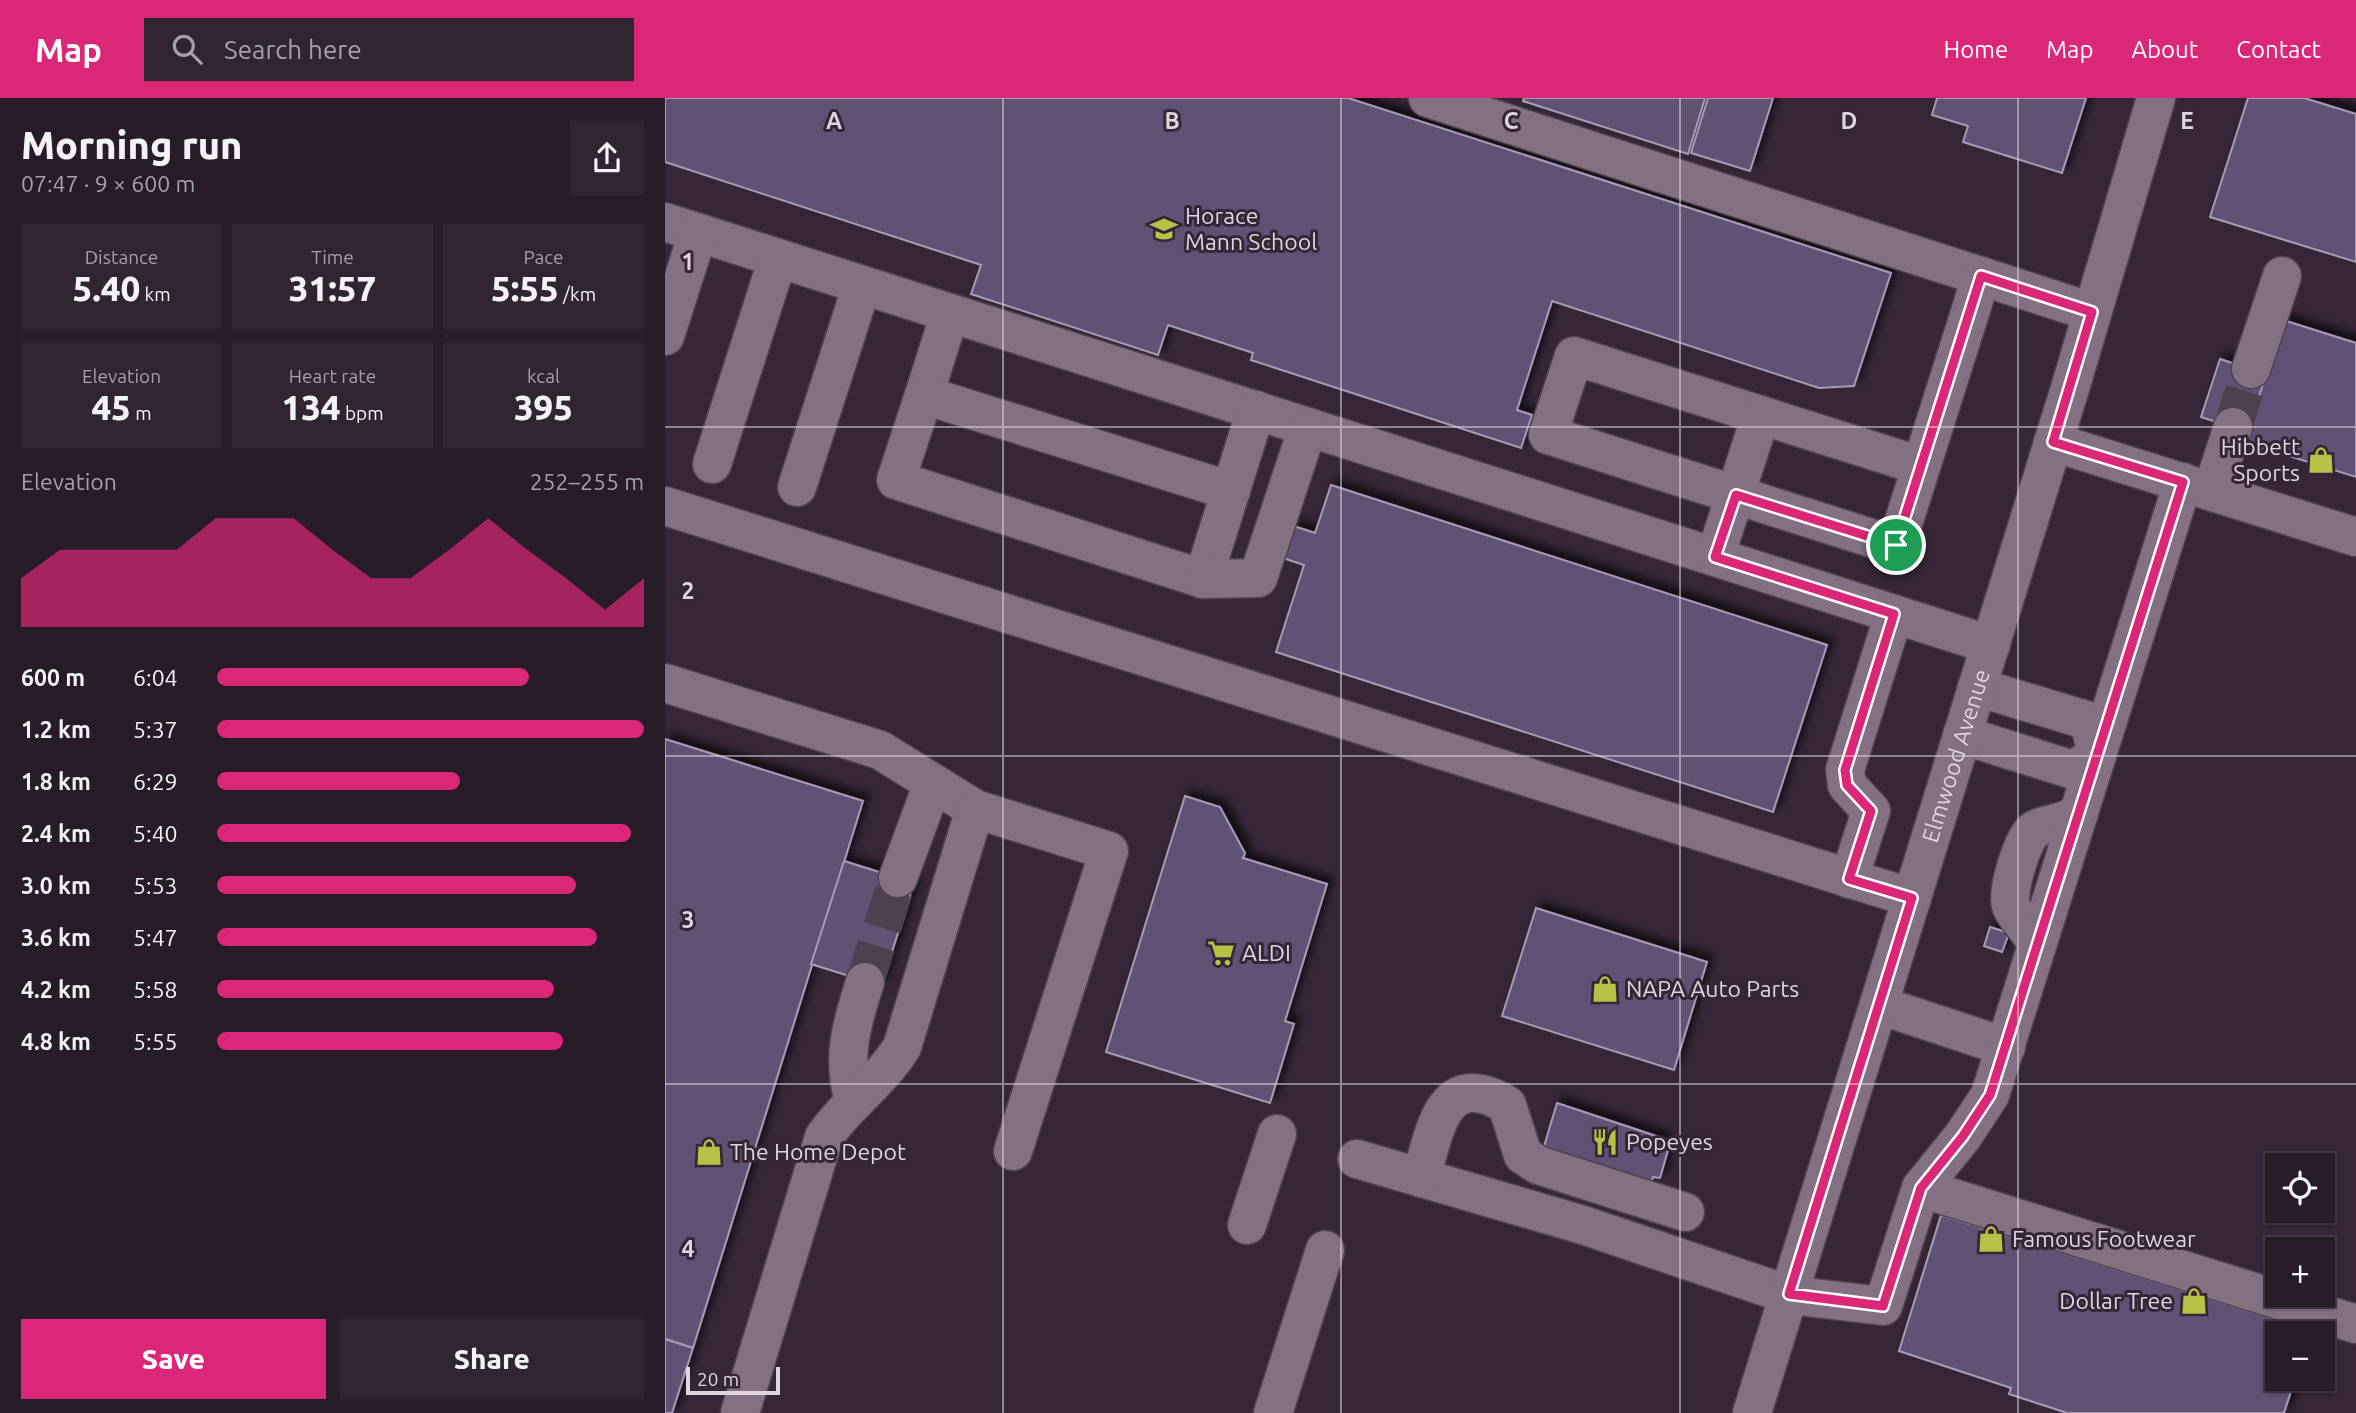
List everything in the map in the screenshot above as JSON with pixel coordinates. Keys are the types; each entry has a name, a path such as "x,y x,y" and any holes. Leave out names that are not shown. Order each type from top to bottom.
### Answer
{"street":[{"path":"1428,98 2092,312"},
{"name":"Elmwood Avenue","path":"1752,1413 1991,645 2156,98"},
{"path":"665,336 682,228 1991,645"},
{"path":"712,464 778,258"},
{"path":"1921,466 1574,356 1548,435 1896,545 1921,466 1981,276"},
{"path":"2251,369 2282,276"},
{"path":"797,487 862,285"},
{"path":"950,313 896,480 1203,579 1258,578 1308,427"},
{"path":"924,395 1231,491"},
{"path":"1203,579 1256,410"},
{"path":"1715,557 1761,415"},
{"path":"1357,1159 1583,1225 1789,1294 1883,1306 1921,1188 1963,1136 1990,1095 2098,755 2198,487 2233,427"},
{"path":"2053,442 2356,537"},
{"path":"665,506 1912,898"},
{"path":"1849,879 1871,811 1847,785 1845,770 1894,614"},
{"path":"665,683 880,750 975,809 1109,851 1013,1151"},
{"path":"1977,687 2089,721 2098,755"},
{"path":"1962,735 2073,770 2098,755"},
{"path":"898,878 933,783"},
{"path":"740,1413 824,1137 854,1100 891,1065 902,1047 975,809"},
{"path":"854,1100 847,1080 849,1042 865,982"},
{"path":"1879,1005 2006,1047"},
{"path":"1422,1178 1436,1125 1446,1104 1463,1093 1489,1094 1507,1105 1523,1155 1538,1165 1685,1212"},
{"path":"1247,1225 1276,1134"},
{"path":"1921,1188 2356,1324"},
{"path":"1273,1413 1325,1250"}],"building":[{"path":"665,98 1348,98 1891,273 1854,386 1819,388 1552,301 1517,410 1532,415 1521,448 1251,360 1253,353 1168,325 1158,355 971,294 981,265 665,162"},
{"path":"1524,98 1705,98 1688,154 1523,101"},
{"path":"1708,98 1773,98 1750,171 1691,153"},
{"path":"1937,98 2086,98 2062,173 1963,142 1968,126 1932,115"},
{"path":"2248,98 2304,98 2356,114 2356,262 2210,217"},
{"path":"2283,320 2356,343 2356,477 2244,442"},
{"path":"2220,359 2266,374 2248,432 2201,417"},
{"path":"1331,485 1827,645 1773,812 1276,652 1304,565 1283,558 1294,526 1315,533"},
{"name":"The Home Depot","path":"665,739 863,801 693,1348 665,1339"},
{"name":"ALDI","path":"1185,796 1220,807 1245,853 1243,858 1327,884 1285,1021 1294,1024 1270,1103 1106,1052"},
{"path":"844,861 914,883 881,986 811,964"},
{"name":"NAPA Auto Parts","path":"1536,908 1707,962 1674,1070 1502,1016"},
{"path":"1990,927 2009,933 2002,952 1984,946"},
{"name":"Popeyes","path":"1557,1103 1665,1139 1663,1145 1669,1147 1660,1178 1653,1177 1651,1183 1542,1153"},
{"path":"1941,1215 2281,1321 2265,1321 2265,1391 2291,1391 2284,1413 2067,1413 2009,1394 2011,1388 1899,1351"},
{"path":"665,1339 693,1348 672,1413 665,1413"}],"tunnel":[{"path":"2233,427 2251,369"},
{"path":"865,982 898,878"}],"place":[{"name":"Horace Mann School","path":"1164,229"},
{"name":"Hibbett Sports","path":"2321,460"},
{"name":"ALDI","path":"1221,953"},
{"name":"NAPA Auto Parts","path":"1605,989"},
{"name":"Popeyes","path":"1605,1142"},
{"name":"The Home Depot","path":"709,1152"},
{"name":"Famous Footwear","path":"1991,1239"},
{"name":"Dollar Tree","path":"2194,1301"}],"route":[{"path":"1981,276 2092,312 2053,442 2183,482 1990,1095 1963,1136 1921,1188 1883,1306 1789,1294 1912,898 1849,879 1871,811 1847,785 1845,770 1894,614 1715,557 1736,495 1896,545 1981,276"}]}
